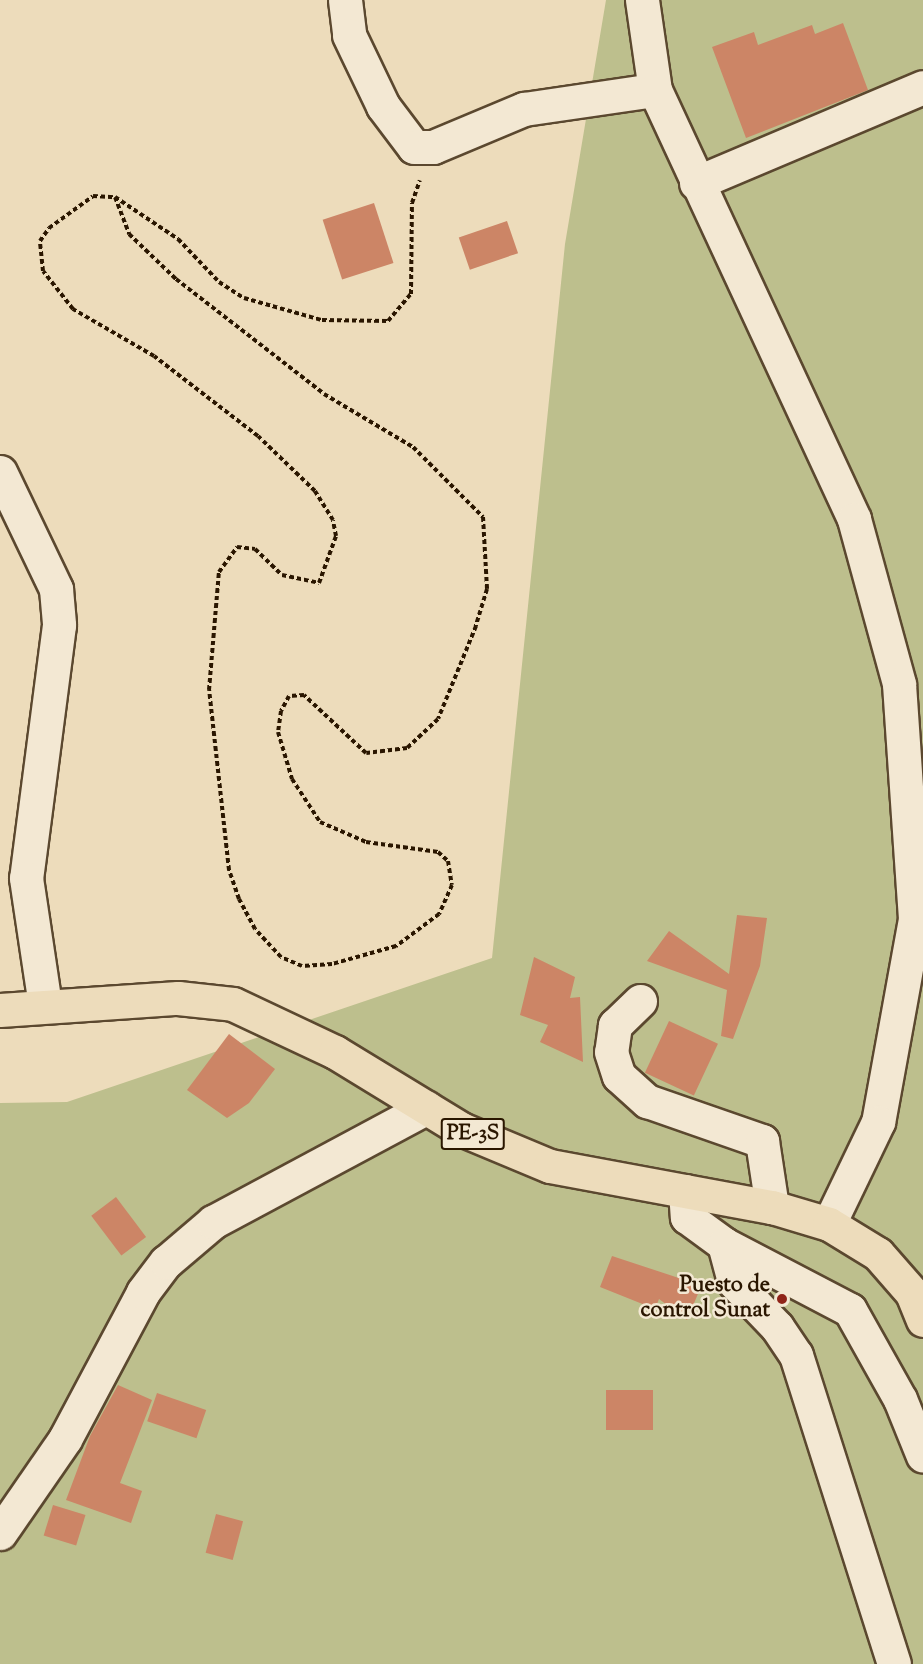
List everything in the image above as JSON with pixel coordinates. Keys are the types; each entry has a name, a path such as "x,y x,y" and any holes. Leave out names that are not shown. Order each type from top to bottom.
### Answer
{"highway":[{"name":"PE-3S","path":"0,1010 45,1005 178,998 233,1004 335,1052 461,1129 550,1166 772,1207 829,1224 878,1254 912,1293 923,1320"}],"street":[{"path":"345,0 349,35 388,114 414,147 433,147 524,109 655,90"},
{"path":"642,0 655,90 696,183 854,519 899,684 915,919 878,1122 829,1224"},
{"path":"696,183 923,87"},
{"path":"0,471 45,556 56,589 59,625 26,878 45,1005"},
{"path":"640,1001 615,1025 611,1052 619,1077 647,1101 762,1141 772,1207"},
{"path":"0,1533 65,1439 143,1292 166,1262 213,1222 426,1108"},
{"path":"686,1191 687,1217 724,1244 850,1310 900,1399 923,1456"},
{"path":"724,1244 734,1282 777,1327 796,1355 894,1664"}],"path":[{"path":"115,197 129,234 176,279 324,393 412,447 483,517 487,589 476,626 438,719 407,748 366,753 304,695 289,696 280,711 278,732 292,779 320,822 366,842 438,852 448,861 452,885 439,914 396,946 358,959 302,966 281,957 255,929 229,870 210,723 219,572 237,547 255,549 282,575 319,583 336,536 333,520 315,491 258,436 154,356 73,309 43,271 40,241 49,228 93,195 115,197 178,239 219,282 244,298 322,320 388,321 411,294 412,203 433,147"}],"green space":[{"path":"606,0 923,0 923,1664 0,1664 0,1103 67,1102 492,958 565,244"}],"building":[{"path":"843,23 868,90 746,138 712,47 754,32 758,45 812,25 815,34"},
{"path":"374,203 393,263 342,280 323,220"},
{"path":"507,221 518,253 470,270 459,238"},
{"path":"737,915 767,918 760,966 733,1039 721,1036 727,990 647,961 669,931 729,974"},
{"path":"534,957 575,977 570,998 580,997 583,1062 540,1042 548,1025 520,1015"},
{"path":"669,1021 718,1044 694,1095 645,1073"},
{"path":"229,1034 275,1069 249,1103 227,1118 187,1090"},
{"path":"116,1197 146,1237 121,1256 91,1216"},
{"path":"612,1256 694,1283 700,1289 687,1320 659,1299 655,1309 600,1287"},
{"path":"118,1385 152,1400 120,1483 142,1491 131,1523 66,1500 90,1436"},
{"path":"606,1390 653,1390 653,1430 606,1430"},
{"path":"157,1393 206,1410 196,1438 147,1421"},
{"path":"53,1505 86,1515 76,1546 44,1536"},
{"path":"216,1514 243,1521 233,1560 206,1553"}],"place":[{"name":"Puesto de control Sunat","path":"782,1299"}]}
